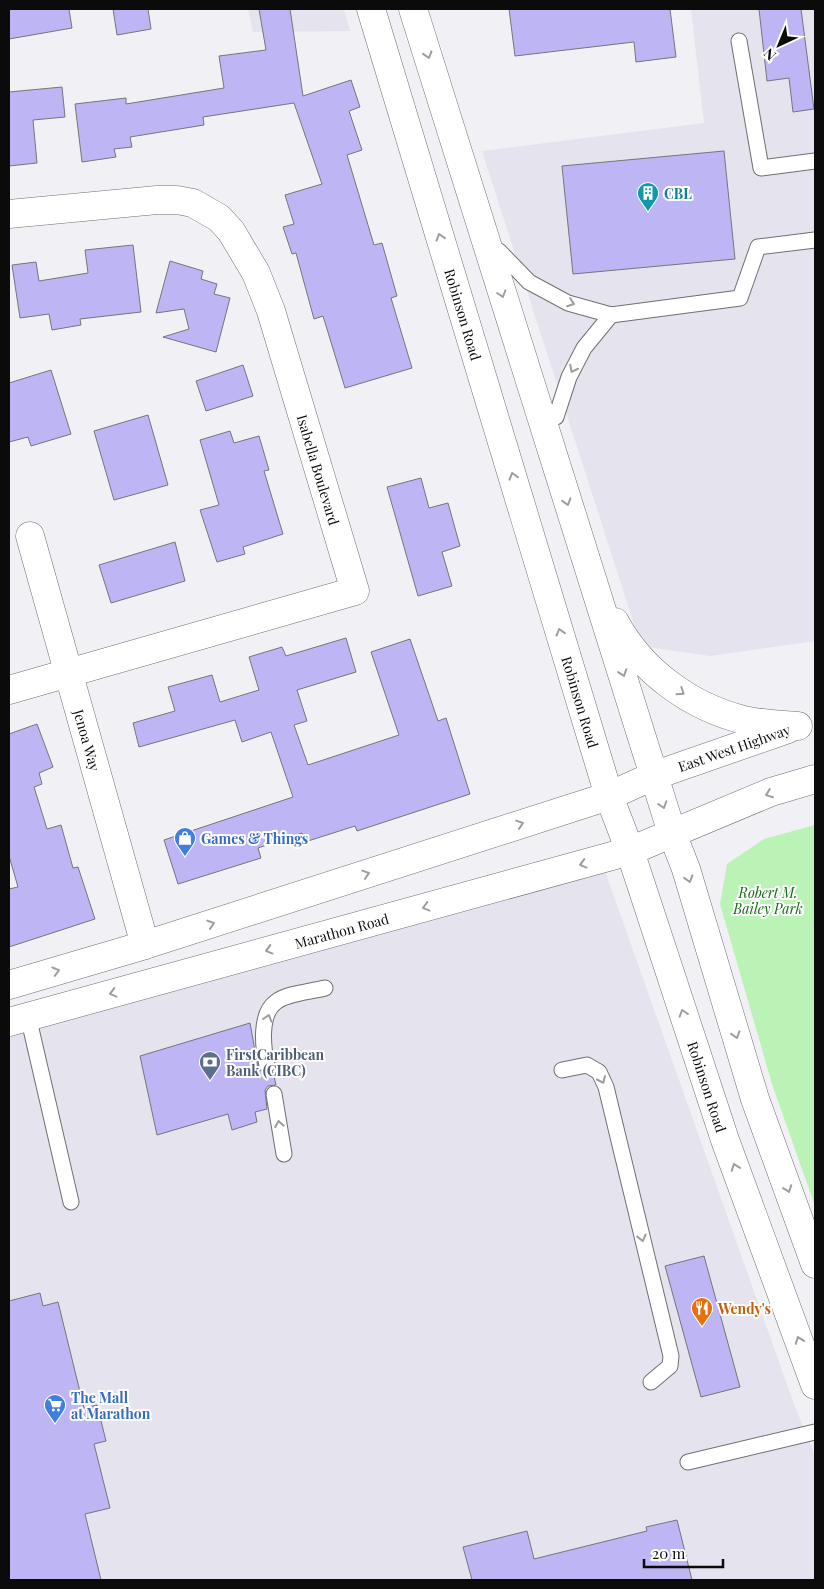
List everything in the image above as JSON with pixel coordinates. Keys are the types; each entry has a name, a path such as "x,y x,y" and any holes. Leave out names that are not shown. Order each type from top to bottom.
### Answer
{"main road":[{"name":"Robinson Road","path":"371,9 610,796 726,1140 815,1385"},
{"path":"413,9 589,572 643,733 653,776 686,869 755,1099 815,1264"},
{"name":"Isabella Boulevard","path":"9,214 131,202 177,200 205,209 232,231 256,273 271,311 355,591 9,690"},
{"name":"Jenoa Way","path":"30,536 145,945"},
{"path":"589,572 618,627 639,657 652,671 676,689 720,712 742,720 806,724"},
{"name":"East West Highway","path":"653,776 806,724"},
{"path":"9,985 145,945 610,796 653,776"},
{"path":"672,833 771,792 815,779"},
{"name":"Marathon Road","path":"18,1019 630,851 672,833"}],"lane":[{"path":"739,41 761,168 815,161"},
{"path":"488,252 499,251 530,282 568,303 611,315 740,298 758,247 815,240"},
{"path":"542,422 556,417 569,377 584,348 611,315"},
{"path":"267,1065 262,1043 266,1022 274,1002 282,998 325,988"},
{"path":"18,1019 71,1202"},
{"path":"562,1070 587,1065 599,1072 606,1087 671,1356 670,1366 650,1382"},
{"path":"274,1094 284,1154"},
{"path":"688,1462 815,1432"}],"shaded area":[{"path":"248,9 344,9 350,31 253,32"},
{"path":"691,9 815,9 815,641 710,656 641,646 482,151 704,123"},
{"path":"601,860 795,1407 815,1455 815,1580 9,1580 9,1032"}],"green space":[{"name":"Robert M. Bailey Park","path":"815,825 815,1206 772,1084 720,904 727,864 764,839"}],"building":[{"path":"9,9 69,9 72,28 9,39"},
{"path":"113,9 148,9 151,29 117,35"},
{"path":"259,9 290,9 303,96 351,80 360,107 349,111 362,150 347,155 374,245 382,243 397,296 391,298 412,368 345,388 323,316 314,319 296,253 292,254 283,227 294,224 285,195 322,184 294,103 203,117 204,125 130,137 132,147 114,149 116,157 82,162 75,104 126,98 126,104 224,88 219,56 266,50"},
{"path":"509,9 670,9 676,57 636,62 634,42 515,56"},
{"path":"759,9 801,9 814,109 793,112 789,78 767,81"},
{"path":"62,87 65,117 33,120 37,163 9,166 9,92"},
{"name":"CBL","path":"724,151 735,259 573,274 562,166"},
{"path":"133,245 141,312 80,319 81,325 52,330 49,314 20,318 12,265 36,262 39,281 88,273 85,250"},
{"path":"170,261 203,271 201,279 217,284 214,294 230,298 216,352 163,337 189,329 184,309 156,313"},
{"path":"243,365 253,396 206,411 196,381"},
{"path":"51,370 71,434 31,446 28,437 9,442 9,383"},
{"path":"148,415 168,485 114,500 94,431"},
{"path":"230,431 234,443 259,436 269,470 264,471 283,534 243,547 245,554 217,562 200,510 219,505 200,440"},
{"path":"421,478 429,508 448,503 460,546 442,552 452,586 418,596 387,487"},
{"path":"175,542 185,581 111,603 99,565"},
{"path":"346,638 356,672 297,690 307,721 294,725 308,765 399,735 371,652 410,639 438,721 446,718 470,794 357,831 355,826 305,842 302,833 258,848 261,858 178,884 164,840 293,797 271,732 242,742 235,720 139,747 133,723 175,711 168,687 212,675 220,702 259,690 249,657 282,647 286,656"},
{"path":"37,724 53,767 39,773 42,784 34,787 47,829 61,825 73,868 78,867 95,919 9,947 9,889 18,887 9,856 9,734"},
{"name":"FirstCaribbean Bank (CIBC)","path":"250,1023 258,1067 265,1074 273,1072 276,1085 268,1086 265,1090 267,1109 255,1112 257,1122 232,1130 228,1114 157,1135 140,1056"},
{"name":"Wendy's","path":"704,1256 740,1387 701,1397 665,1266"},
{"name":"The Mall at Marathon","path":"40,1293 43,1306 58,1302 84,1408 97,1405 106,1441 94,1444 110,1508 85,1514 101,1580 9,1580 9,1301"},
{"path":"677,1520 692,1580 472,1580 463,1547 527,1531 534,1559 647,1531 646,1527"}],"place":[{"name":"CBL","path":"648,212"},
{"name":"Games & Things","path":"185,857"},
{"name":"FirstCaribbean Bank (CIBC)","path":"210,1081"},
{"name":"Wendy's","path":"702,1327"},
{"name":"The Mall at Marathon","path":"55,1424"}]}
